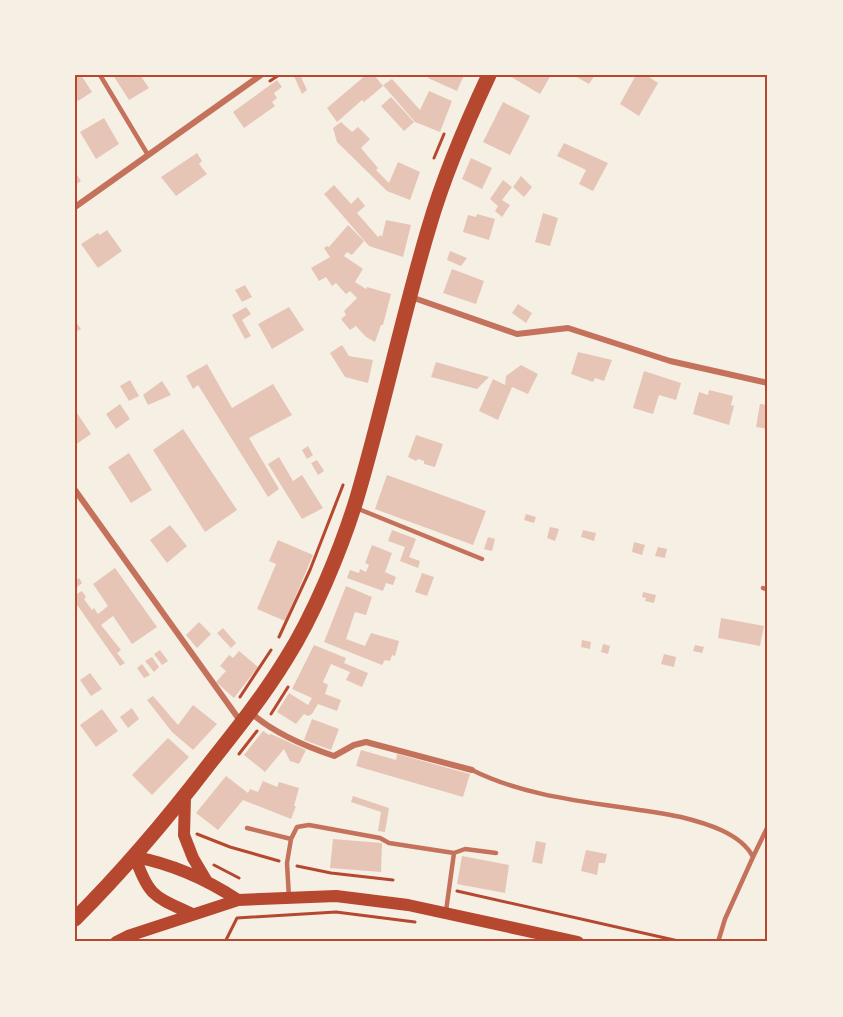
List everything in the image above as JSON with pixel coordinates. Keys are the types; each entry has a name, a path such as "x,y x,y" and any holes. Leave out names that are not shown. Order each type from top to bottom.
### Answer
{"main road":[{"path":"75,919 135,857 185,796 287,658 308,620 354,507 429,226 449,166 489,75"},
{"path":"185,796 184,835 193,858 206,880"},
{"path":"135,857 165,863 206,880 238,900"},
{"path":"135,857 144,883 153,894 192,914"},
{"path":"116,942 238,900 336,896 379,900 445,912 578,942"}],"street":[{"path":"75,207 261,75"},
{"path":"410,297 517,334 568,328 670,361 768,382"},
{"path":"75,490 245,717 334,756 354,745 366,742 472,770"}],"lane":[{"path":"100,75 148,155"},
{"path":"354,507 482,559"},
{"path":"472,770 511,785 540,792 696,821 738,839 748,848 753,857"},
{"path":"289,898 287,863 291,839 297,827 309,825 380,838 390,843 454,853 465,849 496,853"},
{"path":"718,942 725,919 768,826"},
{"path":"247,828 291,839"},
{"path":"445,912 454,853"}],"path":[{"path":"238,699 277,642 310,570 332,514"},
{"path":"448,889 683,942"},
{"path":"225,942 237,918 336,912 424,923"}],"building":[{"path":"81,75 92,92 78,101 75,96 75,76"},
{"path":"113,75 140,75 149,88 129,100"},
{"path":"300,75 307,90 302,94 294,76"},
{"path":"366,75 374,75 383,86 364,102 362,100 337,122 327,108"},
{"path":"429,75 464,75 457,91 428,78"},
{"path":"508,75 537,76 551,75 540,94"},
{"path":"573,75 595,75 589,84"},
{"path":"636,75 646,75 658,83 639,116 620,104"},
{"path":"392,79 420,110 429,91 452,101 440,132 415,122 383,85"},
{"path":"277,80 282,87 274,93 277,98 272,102 275,106 244,128 233,112"},
{"path":"391,97 414,122 404,131 381,106"},
{"path":"503,102 530,116 510,155 483,142"},
{"path":"104,118 119,144 96,159 80,132"},
{"path":"341,122 352,132 358,127 370,139 361,148 378,168 376,170 389,183 398,162 420,172 410,200 387,191 337,142 333,128"},
{"path":"564,143 608,163 593,191 579,184 586,170 557,156"},
{"path":"197,153 202,161 199,164 207,174 176,196 161,177"},
{"path":"471,158 492,168 482,189 462,179"},
{"path":"75,172 81,181 75,185"},
{"path":"521,176 532,187 524,197 513,187"},
{"path":"503,180 512,187 502,200 510,205 502,217 495,211 498,206 490,199"},
{"path":"334,185 351,204 358,197 365,206 357,213 378,237 381,235 382,237 386,220 411,225 403,257 369,246 324,194"},
{"path":"543,213 558,218 550,246 535,242"},
{"path":"477,214 495,219 489,240 463,232 468,215 476,217"},
{"path":"348,225 364,241 352,255 347,252 344,256 363,269 355,282 366,289 367,287 391,294 383,325 381,325 375,342 366,337 356,326 350,330 341,319 346,315 344,311 357,298 350,291 346,294 336,283 332,286 326,277 319,281 311,268 330,257 324,248 329,247"},
{"path":"107,230 122,251 98,268 81,244"},
{"path":"450,251 467,258 461,266 447,260"},
{"path":"452,269 484,281 476,304 443,293"},
{"path":"245,285 252,297 242,302 235,290"},
{"path":"518,304 532,313 526,323 512,313"},
{"path":"246,307 251,314 242,320 251,336 245,339 232,315"},
{"path":"289,307 304,330 272,349 258,324"},
{"path":"75,321 81,329 75,332"},
{"path":"342,345 349,356 373,360 368,383 345,377 330,353"},
{"path":"578,352 612,360 604,381 595,378 593,382 571,374"},
{"path":"436,362 489,377 477,389 431,377"},
{"path":"207,364 232,408 273,384 292,415 249,438 279,489 268,497 198,385 193,389 186,376"},
{"path":"521,365 538,374 528,394 512,387 498,420 479,411 493,379 505,385 506,376"},
{"path":"644,371 681,383 676,400 659,395 653,414 633,408"},
{"path":"130,380 139,396 129,401 120,386"},
{"path":"162,381 171,395 148,405 143,395"},
{"path":"709,390 733,396 731,405 734,406 729,425 693,414 699,392 708,395"},
{"path":"120,404 130,419 116,429 106,414"},
{"path":"760,404 768,405 768,429 756,427"},
{"path":"75,410 91,434 75,445"},
{"path":"183,429 237,510 205,532 153,450"},
{"path":"416,435 443,444 435,467 424,464 424,461 418,459 416,461 408,457"},
{"path":"308,446 313,455 307,459 302,450"},
{"path":"129,453 152,490 131,503 108,467"},
{"path":"279,457 293,481 302,475 323,508 302,519 268,464"},
{"path":"317,460 324,471 318,475 311,463"},
{"path":"387,475 486,511 473,545 375,509"},
{"path":"526,514 536,517 534,523 524,520"},
{"path":"170,525 187,546 167,563 150,540"},
{"path":"550,527 559,529 555,541 547,538"},
{"path":"392,530 416,539 409,557 420,561 418,568 400,561 405,547 388,541"},
{"path":"583,530 596,533 594,541 581,537"},
{"path":"488,537 495,539 492,551 484,549"},
{"path":"278,540 313,555 285,621 257,609 276,564 269,561"},
{"path":"634,542 645,545 642,555 632,552"},
{"path":"372,545 392,553 385,572 396,577 393,585 386,583 383,591 347,578 350,570 359,573 360,569 366,572 369,565 365,563"},
{"path":"658,547 667,549 665,558 655,556"},
{"path":"115,568 157,627 132,644 113,616 101,625 121,650 117,653 125,663 120,666 75,602 75,595 82,591 86,597 84,599 98,614 108,606 93,584"},
{"path":"422,573 434,577 427,596 415,592"},
{"path":"79,578 82,583 77,587 75,581"},
{"path":"346,586 372,597 366,615 355,612 346,639 365,646 371,633 399,641 395,656 392,655 390,661 385,660 382,665 324,642"},
{"path":"643,592 656,595 654,603 645,601 646,598 642,597"},
{"path":"721,618 764,626 760,646 718,638"},
{"path":"199,622 211,634 197,648 186,635"},
{"path":"223,628 236,643 231,648 217,633"},
{"path":"582,640 591,642 590,649 581,647"},
{"path":"603,644 610,646 608,654 601,652"},
{"path":"314,645 346,658 344,663 368,673 362,687 346,680 350,672 331,664 323,682 328,685 325,694 341,700 337,711 318,704 312,714 308,716 304,714 296,724 277,712 289,693 308,705 312,698 292,689"},
{"path":"695,645 704,647 702,653 693,651"},
{"path":"160,650 168,661 162,665 154,654"},
{"path":"239,651 258,667 234,698 216,682 226,671 220,666 229,655 233,658"},
{"path":"664,654 676,657 674,667 661,664"},
{"path":"152,657 159,667 154,672 145,661"},
{"path":"142,664 150,675 144,678 137,668"},
{"path":"90,673 102,689 91,696 80,680"},
{"path":"153,696 178,725 193,705 217,724 193,750 172,732 147,700"},
{"path":"132,708 139,719 128,728 120,717"},
{"path":"102,709 118,731 96,747 80,725"},
{"path":"312,719 339,729 331,750 304,740"},
{"path":"263,731 306,750 299,764 290,761 284,749 265,772 244,755"},
{"path":"168,738 189,757 152,795 132,775"},
{"path":"361,750 396,760 397,754 470,774 463,797 356,766"},
{"path":"226,776 248,793 250,789 258,792 263,781 277,787 279,782 299,788 291,819 243,800 218,830 196,813"},
{"path":"353,796 389,808 385,832 378,831 381,812 351,802"},
{"path":"333,839 382,843 381,872 330,868"},
{"path":"536,841 546,843 542,864 532,862"},
{"path":"586,850 607,854 605,863 599,863 597,875 581,871"},
{"path":"462,856 509,865 505,893 457,884"}]}
